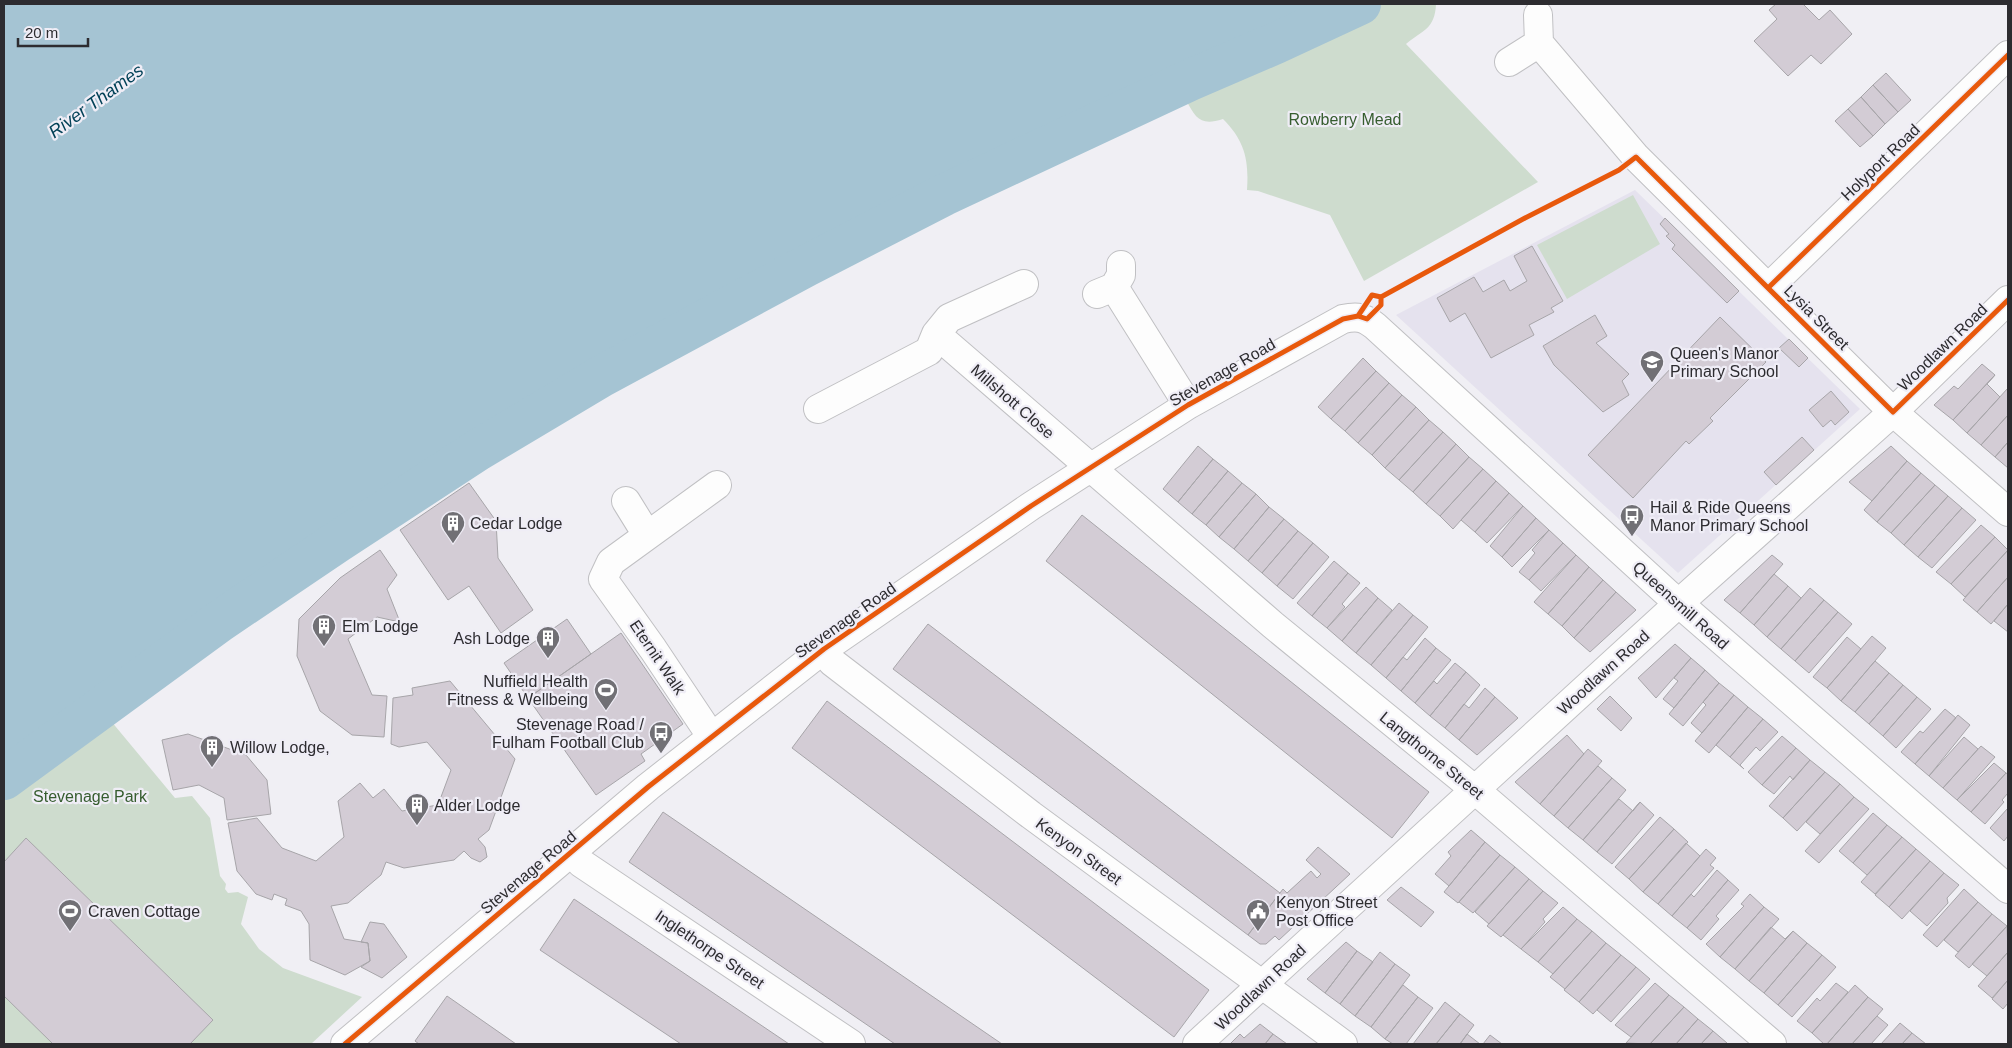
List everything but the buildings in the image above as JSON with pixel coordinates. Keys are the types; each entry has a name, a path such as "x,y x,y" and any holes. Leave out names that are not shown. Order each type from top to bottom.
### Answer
{"street":[{"path":"1509,62 1539,43 1538,15"},
{"name":"Lysia Street","path":"1539,43 1636,157 1893,412 2008,512"},
{"name":"Holyport Road","path":"1769,287 2008,56"},
{"path":"1111,282 1188,405"},
{"path":"818,409 929,351 936,334 950,318 1024,284"},
{"name":"Woodlawn Road","path":"1197,1044 1474,789 1893,412 2008,300"},
{"name":"Stevenage Road","path":"356,1041 572,851 711,736 824,649 1089,468 1188,405 1343,319 1358,316"},
{"name":"Queensmill Road","path":"1358,316 1367,319 1376,326 1679,603 2008,889"},
{"name":"Millshott Close","path":"936,334 1089,468"},
{"name":"Langthorne Street","path":"1089,468 1273,625 1474,789 1772,1044"},
{"path":"626,501 647,535 717,485"},
{"name":"Eternit Walk","path":"647,535 611,562 603,579 653,649 711,736"},
{"name":"Kenyon Street","path":"824,649 832,662 1031,815 1343,1044"},
{"name":"Inglethorpe Street","path":"572,851 581,862 851,1044"}],"shaded area":[{"name":"Queen's Manor Primary School","path":"1635,190 1860,409 1678,573 1396,315"}],"green space":[{"name":"Rowberry Mead","path":"1360,4 1436,4 1431,24 1406,44 1538,182 1364,281 1330,215 1258,191 1247,190 1246,160 1241,143 1236,135 1223,119 1209,122 1200,119 1186,100 1200,95 1190,80"},
{"path":"1633,195 1660,244 1567,299 1537,245"},
{"name":"Stevenage Park","path":"101,709 175,798 192,796 210,818 220,876 226,884 225,889 228,893 238,892 248,897 241,924 259,949 283,968 362,997 311,1044 4,1044 4,779"}],"water":[{"name":"River Thames","path":"4,4 1360,4 1190,80 944,195 806,266 602,376 478,450 337,542 220,621 4,779"}],"waterway":[{"path":"4,779 220,621 337,542 478,450 602,376 806,266 944,195 1190,80 1360,4"}],"cycle path":[{"path":"1769,287 2008,55"},
{"path":"1358,316 1372,295 1381,297 1525,218 1619,170 1636,157 1893,412 2008,300"},
{"path":"345,1044 648,787 824,649 1031,506 1188,405 1343,319 1358,316 1367,319 1381,305 1381,297"}],"place":[{"name":"Queen's Manor Primary School","path":"1652,383"},
{"name":"Hail & Ride Queens Manor Primary School","path":"1632,537"},
{"name":"Cedar Lodge","path":"453,544"},
{"name":"Elm Lodge","path":"324,647"},
{"name":"Ash Lodge","path":"548,659"},
{"name":"Nuffield Health Fitness & Wellbeing","path":"606,711"},
{"name":"Stevenage Road / Fulham Football Club","path":"661,754"},
{"name":"Willow Lodge,","path":"212,768"},
{"name":"Alder Lodge","path":"417,826"},
{"name":"Craven Cottage","path":"70,932"},
{"name":"Kenyon Street Post Office","path":"1258,932"}]}
